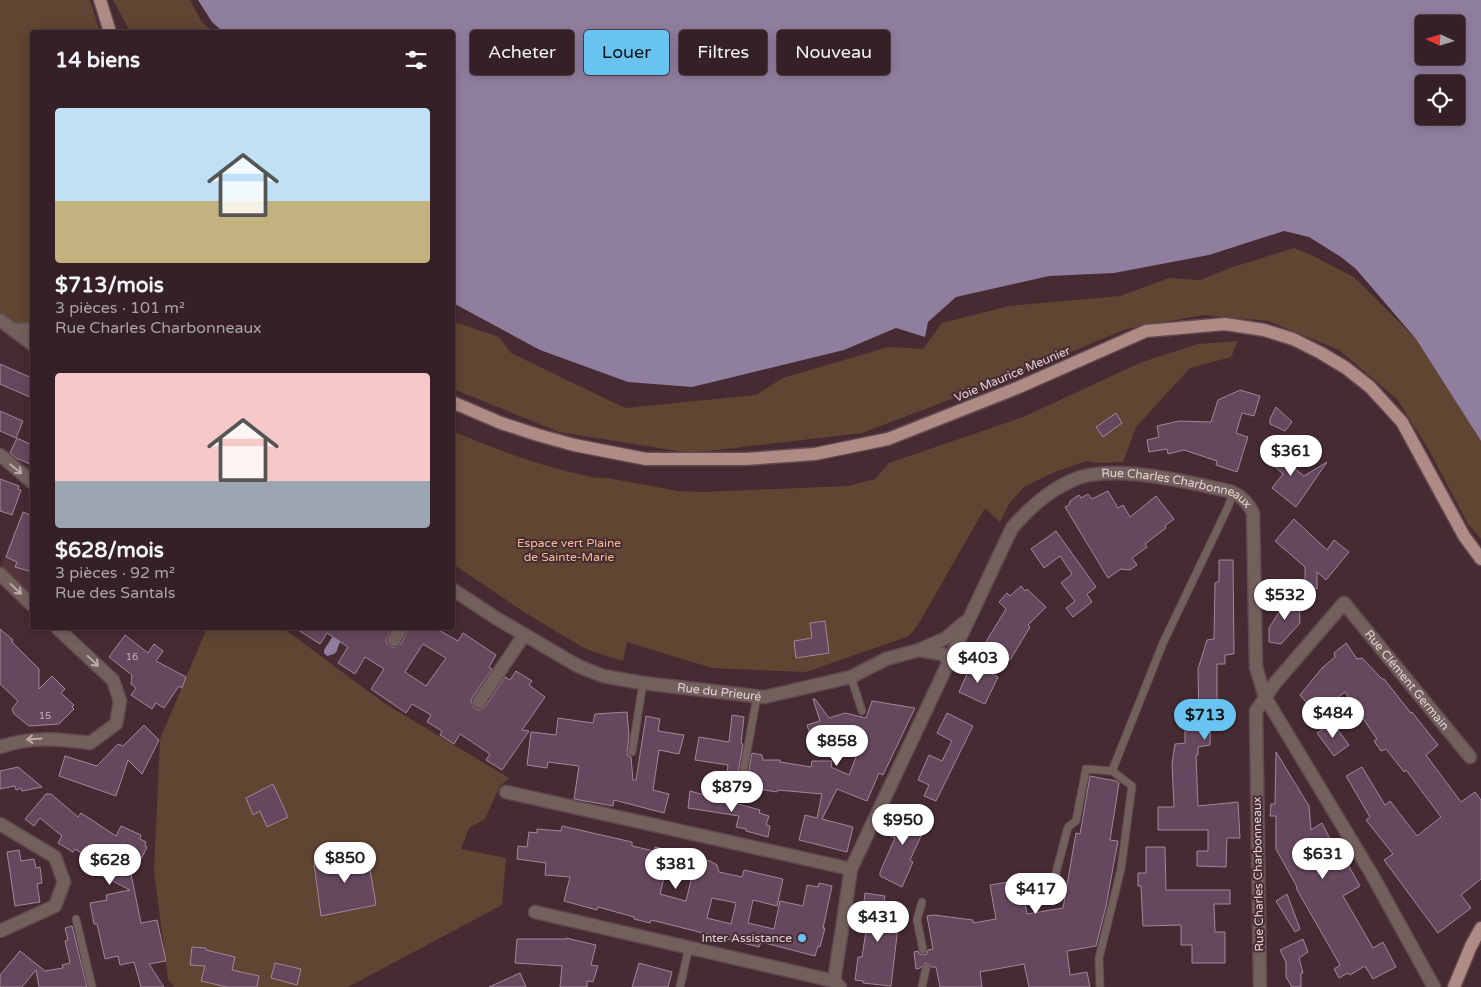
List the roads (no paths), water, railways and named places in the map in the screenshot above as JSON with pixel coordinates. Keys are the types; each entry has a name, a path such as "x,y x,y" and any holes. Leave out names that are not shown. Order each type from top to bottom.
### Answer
{"main road":[{"path":"100,0 109,30"},
{"name":"Voie Maurice Meunier","path":"455,403 502,423 538,435 574,445 646,459 745,459 815,454 888,439 1017,388 1146,331 1225,324 1264,330 1293,340 1321,353 1346,368 1370,386 1402,422 1464,536 1481,559"},
{"path":"1454,987 1471,946 1481,928"}],"street":[{"path":"0,320 30,342"},
{"path":"15,330 30,329"},
{"path":"0,455 30,480"},
{"name":"Rue Charles Charbonneaux","path":"837,984 850,869 1012,528 1042,498 1079,478 1108,473 1143,474 1233,493 1250,505 1253,513 1256,667 1265,697 1256,711 1260,987"},
{"path":"0,574 30,602"},
{"name":"Rue du Prieuré","path":"455,591 524,635 578,666 603,676 643,683 764,697 851,677 886,659 919,650 946,638 969,619"},
{"name":"Rue Clément Germain","path":"1265,697 1344,602 1470,757"},
{"path":"0,746 33,738 52,738 90,744 116,724 120,701 113,680 59,630"},
{"path":"394,640 401,630"},
{"path":"479,702 524,635"},
{"name":"Rue du Prieuré","path":"919,650 942,654 949,660"},
{"path":"1265,697 1371,873 1434,987"},
{"path":"506,792 850,869"},
{"path":"0,824 55,857 64,882 55,906 0,931"},
{"path":"536,912 689,947 837,984"}],"lane":[{"path":"1112,771 1163,644 1233,493"},
{"path":"851,677 862,710"},
{"path":"632,752 643,683"},
{"path":"741,785 758,696"},
{"path":"1051,892 1068,827 1076,821 1086,769 1112,771 1132,786 1121,869 1099,958 1100,987"},
{"path":"922,902 917,920 923,950"},
{"path":"76,919 92,987"},
{"path":"680,987 689,947"},
{"path":"922,987 926,968"}],"place":[{"name":"Inter Assistance","path":"802,938"}],"park label":[{"name":"Espace vert Plaine de Sainte-Marie","path":"569,550"}]}
